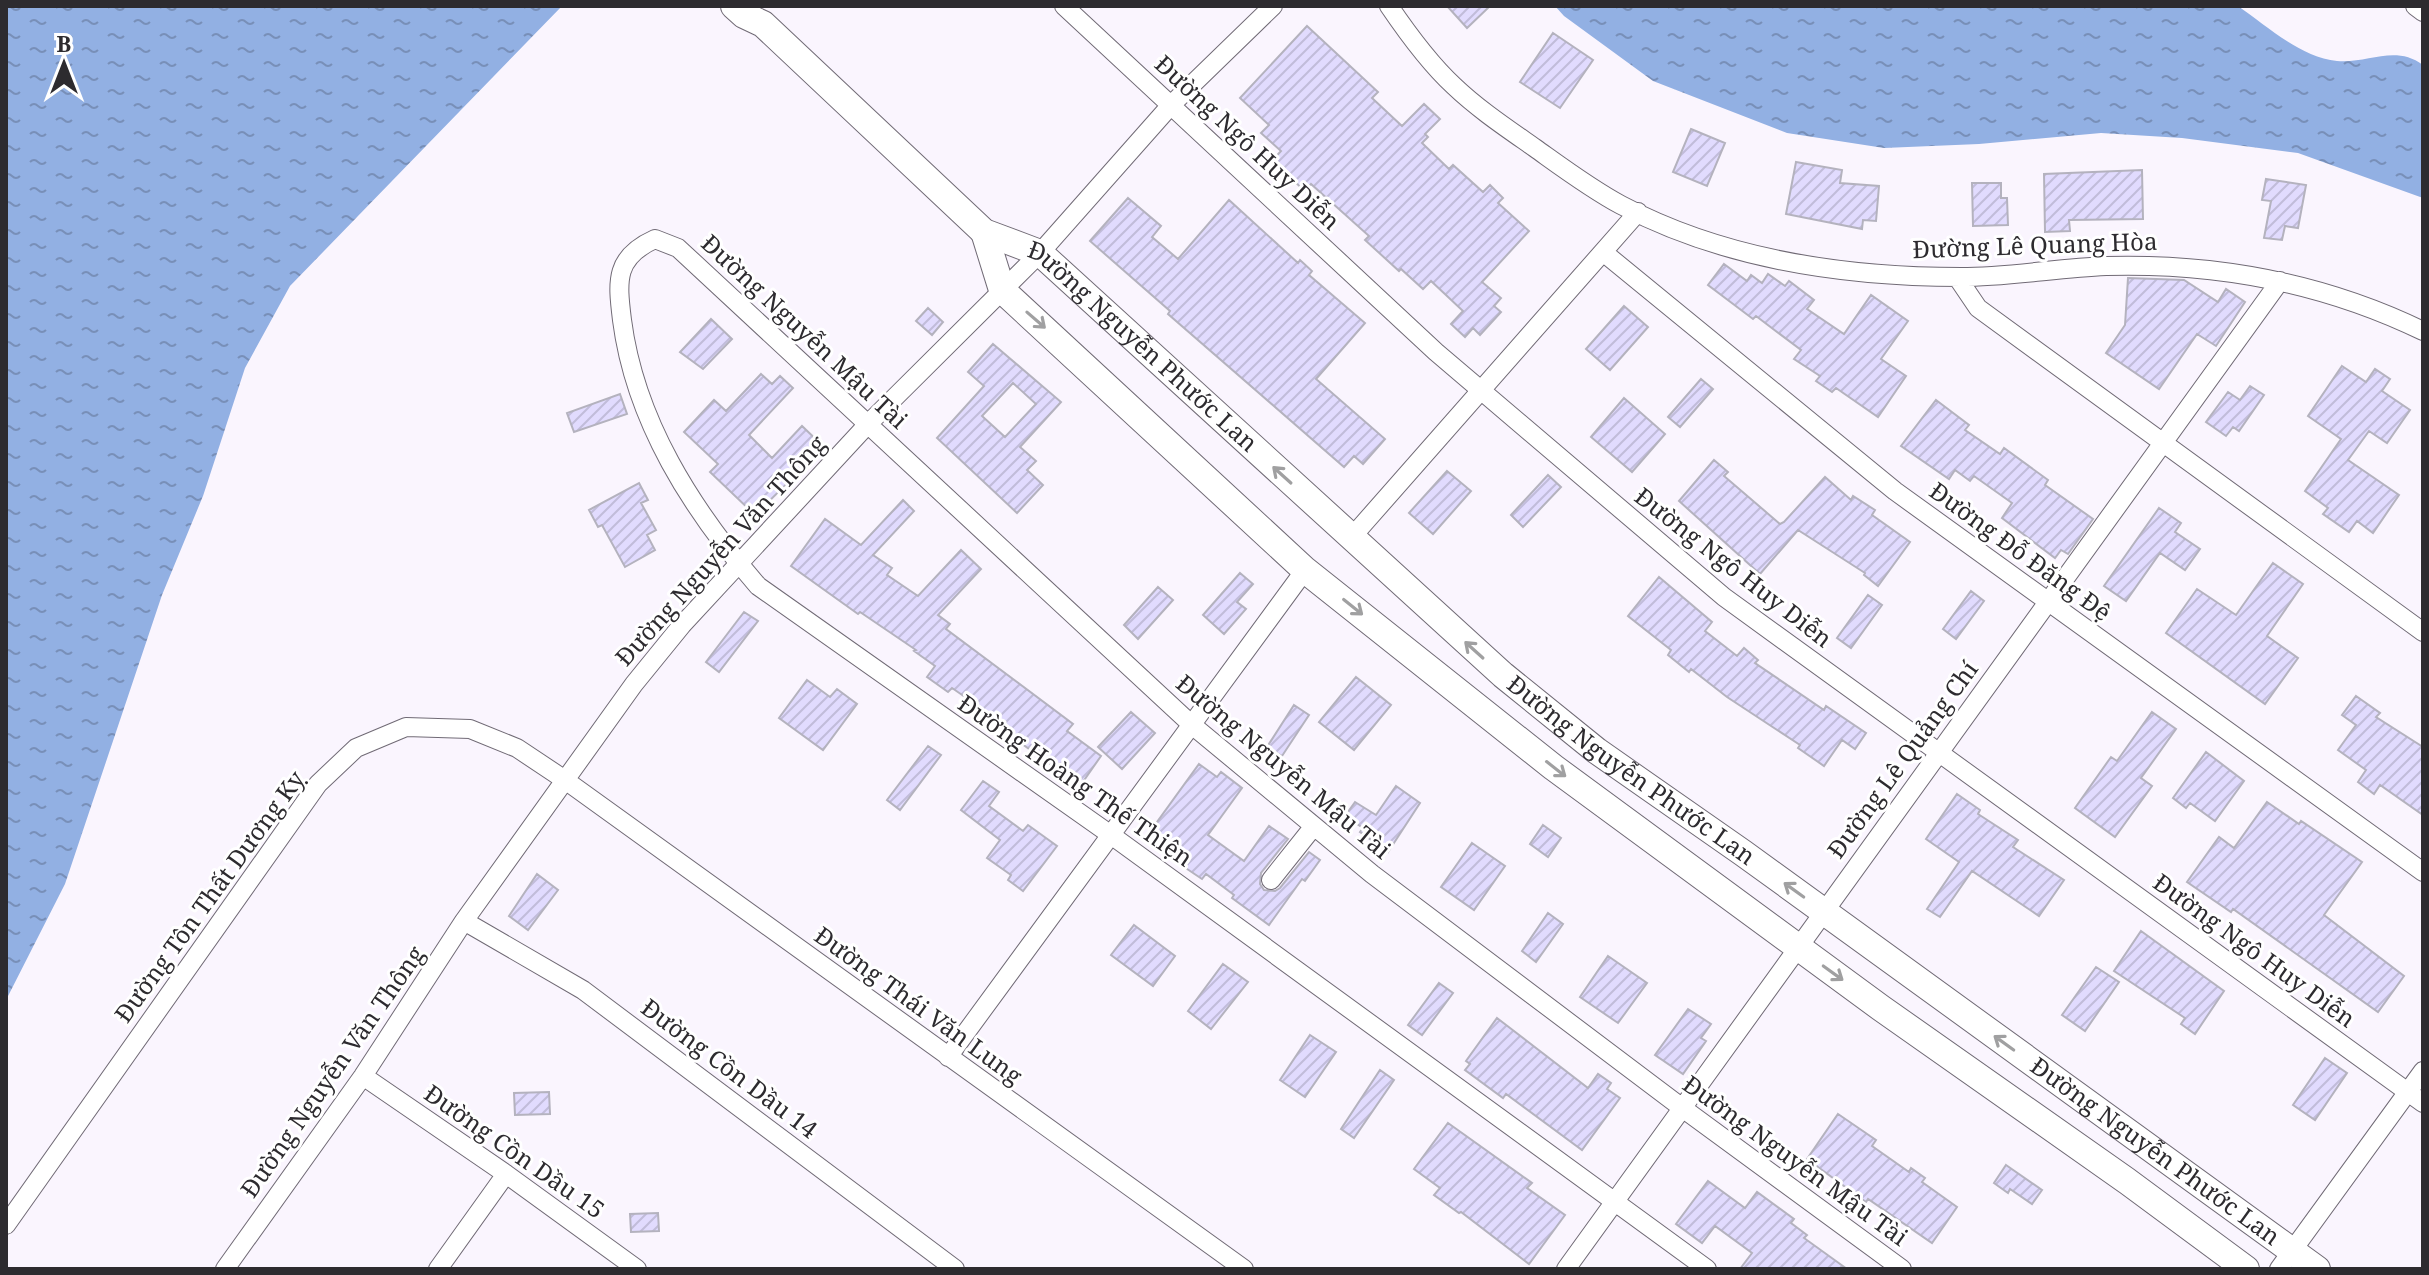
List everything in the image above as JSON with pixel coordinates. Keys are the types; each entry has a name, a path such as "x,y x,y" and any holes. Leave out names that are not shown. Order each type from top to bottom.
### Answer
{"main road":[{"name":"Đường Nguyễn Phước Lan","path":"734,6 744,15 760,15 984,232 1040,253 1503,675 1597,751 1823,911 2285,1260 2317,1269"},
{"name":"Đường Nguyễn Phước Lan","path":"984,232 1002,290 1305,570 1553,767 1797,947 2246,1269"}],"street":[{"name":"Đường Ngô Huy Diễn","path":"1064,6 1436,352 1724,597 2415,1098"},
{"name":"Đường Nguyễn Văn Thông","path":"225,1269 363,1076 464,921 634,684 682,625 868,424 1040,253 1171,105 1273,6"},
{"name":"Đường Lê Quang Hòa","path":"1389,6 1454,86 1551,160 1621,205 1724,246 1843,272 1957,277 2105,266 2173,266 2280,281 2353,301 2423,331"},
{"path":"2415,6 2423,12"},
{"path":"1351,538 1638,212"},
{"name":"Đường Hoàng Thế Thiện","path":"678,248 655,239 637,247 623,262 619,298 627,356 645,416 683,486 738,564 758,586 1111,835 1707,1269"},
{"name":"Đường Nguyễn Mậu Tài","path":"678,248 1192,725 1372,874 1902,1269"},
{"name":"Đường Đỗ Đăng Đệ","path":"1603,252 1895,491 2423,872"},
{"path":"1957,277 1978,308 2423,632"},
{"name":"Đường Lê Quảng Chí","path":"1566,1269 2280,281"},
{"path":"948,1057 1305,570"},
{"name":"Đường Tôn Thất Dương Kỵ","path":"6,1225 318,784 356,748 406,727 470,729 517,748 565,780"},
{"name":"Đường Thái Văn Lung","path":"565,780 1244,1269"},
{"path":"1271,880 1314,826"},
{"name":"Đường Cồn Dầu 14","path":"464,921 583,990 955,1269"},
{"path":"2285,1260 2415,1098 2423,1071"},
{"name":"Đường Cồn Dầu 15","path":"363,1076 637,1269"},
{"path":"438,1269 506,1174"}],"water":[{"path":"6,6 562,6 290,286 245,368 203,496 162,595 65,884 6,1000"},
{"path":"1555,6 2238,6 2284,40 2310,54 2337,61 2402,56 2423,65 2423,198 2298,153 2182,138 2101,133 1979,144 1884,148 1787,133 1653,81 1564,16"}],"building":[{"path":"1447,6 1490,6 1467,28"},
{"path":"1307,26 1378,92 1372,98 1402,126 1424,104 1440,119 1425,134 1428,137 1422,143 1449,169 1453,165 1483,192 1490,185 1503,198 1498,203 1529,231 1482,282 1501,298 1494,306 1501,312 1480,335 1473,328 1465,337 1451,324 1463,311 1431,281 1423,289 1401,269 1399,271 1365,240 1369,236 1311,184 1305,191 1272,161 1281,151 1261,133 1269,125 1240,98"},
{"path":"1553,33 1593,60 1560,108 1520,82"},
{"path":"1691,129 1725,143 1707,186 1673,172"},
{"path":"1796,162 1842,170 1840,183 1879,186 1876,221 1863,220 1862,229 1786,214"},
{"path":"2142,170 2143,219 2069,220 2070,231 2045,232 2044,174"},
{"path":"2266,179 2306,185 2298,228 2285,226 2282,240 2264,238 2271,201 2262,200"},
{"path":"1972,183 2001,183 2001,198 2007,198 2008,225 1973,226"},
{"path":"1128,198 1161,226 1152,237 1178,259 1229,200 1298,263 1300,260 1312,271 1309,275 1365,323 1316,379 1385,439 1363,464 1354,456 1344,467 1168,314 1170,311 1090,241"},
{"path":"1724,264 1747,281 1751,275 1762,283 1768,274 1785,286 1789,281 1814,300 1807,309 1844,334 1871,295 1908,321 1881,359 1906,376 1878,417 1836,388 1832,392 1816,381 1820,376 1794,359 1801,350 1708,285"},
{"path":"2128,278 2184,280 2218,302 2226,289 2245,302 2216,346 2197,334 2159,389 2106,353 2125,325"},
{"path":"1624,306 1648,327 1610,370 1586,349"},
{"path":"928,308 943,322 932,335 916,321"},
{"path":"711,319 732,339 703,369 680,352"},
{"path":"993,344 1061,402 1020,447 1036,461 1027,470 1043,485 1017,513 937,438 984,386 968,372","holes":["1013,383 1036,404 1005,437 982,416"]},
{"path":"2342,366 2366,382 2375,369 2390,379 2382,391 2410,410 2387,443 2369,431 2348,460 2399,495 2373,533 2357,521 2349,532 2323,514 2328,508 2305,491 2341,439 2308,416"},
{"path":"761,374 772,384 780,376 793,388 749,435 772,458 802,426 824,447 755,515 710,472 718,464 684,432 714,400 726,411"},
{"path":"1701,379 1713,389 1680,427 1668,417"},
{"path":"2250,386 2264,395 2239,431 2233,427 2226,436 2206,422 2228,392 2240,400"},
{"path":"620,394 627,414 574,432 567,413"},
{"path":"1624,398 1665,434 1632,472 1591,437"},
{"path":"1936,400 1969,425 1965,430 2000,454 2004,448 2048,480 2045,485 2093,519 2068,554 2061,550 2055,558 2002,518 2012,503 1974,476 1970,481 1955,470 1949,479 1901,446"},
{"path":"1714,460 1728,472 1724,476 1780,524 1825,477 1851,500 1853,496 1875,510 1872,515 1910,542 1878,586 1865,573 1798,530 1760,574 1679,501"},
{"path":"1447,471 1471,491 1433,534 1409,513"},
{"path":"1548,475 1561,487 1523,527 1511,515"},
{"path":"639,483 648,500 641,503 656,530 647,535 655,550 625,567 602,525 598,527 589,510"},
{"path":"903,500 914,511 873,555 892,568 887,575 918,596 961,550 981,569 938,615 950,624 946,629 1073,724 1067,731 1101,756 1080,786 1007,733 1010,729 997,719 952,688 948,692 927,677 935,666 916,650 860,612 858,614 791,566 825,519 861,545"},
{"path":"2159,508 2181,523 2175,532 2200,549 2185,570 2160,553 2126,601 2104,586"},
{"path":"2273,563 2303,584 2267,636 2298,658 2265,704 2166,633 2197,589 2236,615"},
{"path":"1240,573 1253,584 1237,602 1246,609 1224,634 1203,615"},
{"path":"1659,577 1712,622 1705,631 1737,656 1744,648 1758,660 1755,663 1824,710 1826,706 1866,733 1855,749 1842,740 1824,766 1798,748 1800,745 1668,655 1671,650 1628,616"},
{"path":"1158,587 1173,600 1138,639 1124,625"},
{"path":"1971,591 1984,601 1956,639 1943,629"},
{"path":"1868,595 1882,605 1851,648 1837,638"},
{"path":"744,612 758,621 719,672 706,662"},
{"path":"1356,677 1391,705 1354,750 1319,722"},
{"path":"807,680 830,697 837,689 857,704 823,750 779,718"},
{"path":"2356,696 2380,713 2376,717 2423,747 2423,815 2380,785 2374,794 2358,782 2366,770 2338,750 2356,725 2342,715"},
{"path":"1294,705 1309,715 1282,756 1267,747"},
{"path":"1131,712 1155,733 1122,769 1098,747"},
{"path":"2152,712 2176,729 2141,778 2152,786 2115,837 2075,808 2111,757 2117,761"},
{"path":"928,746 941,755 900,810 887,800"},
{"path":"2206,752 2244,781 2215,821 2190,803 2186,808 2173,798"},
{"path":"1199,764 1217,777 1221,772 1242,788 1208,835 1244,861 1269,826 1288,839 1261,873 1260,884 1264,890 1280,888 1309,852 1320,860 1305,881 1302,879 1269,925 1206,874 1202,879 1144,840"},
{"path":"983,781 999,792 989,806 1023,831 1028,825 1057,846 1023,891 1008,880 1011,875 987,858 1000,840 961,810"},
{"path":"1396,786 1420,803 1388,852 1360,832 1363,828 1345,816 1355,802 1376,815"},
{"path":"1957,794 1980,810 1978,814 2018,840 2013,847 2064,880 2039,916 1972,871 1940,917 1927,909 1959,862 1926,839"},
{"path":"2267,802 2362,862 2324,915 2404,976 2378,1012 2233,909 2231,912 2187,882 2219,837 2234,848"},
{"path":"1543,825 1561,838 1548,857 1530,844"},
{"path":"1472,843 1505,866 1474,910 1441,887"},
{"path":"537,874 558,890 528,930 509,916"},
{"path":"1548,913 1563,924 1536,962 1522,951"},
{"path":"1134,925 1175,956 1153,986 1111,955"},
{"path":"2141,931 2224,991 2195,1034 2181,1024 2185,1018 2114,971"},
{"path":"1608,956 1647,983 1618,1023 1580,997"},
{"path":"1223,964 1248,982 1211,1029 1188,1011"},
{"path":"2096,967 2119,982 2085,1031 2062,1015"},
{"path":"1439,983 1453,993 1422,1035 1408,1025"},
{"path":"1688,1009 1711,1024 1701,1038 1706,1041 1683,1074 1655,1055"},
{"path":"1497,1018 1588,1088 1598,1074 1611,1083 1607,1089 1620,1098 1582,1150 1506,1094 1503,1098 1465,1070 1470,1064 1466,1061"},
{"path":"1310,1035 1336,1052 1305,1097 1280,1080"},
{"path":"2325,1058 2347,1073 2315,1120 2293,1105"},
{"path":"1380,1070 1394,1080 1354,1138 1341,1129"},
{"path":"549,1092 550,1114 515,1115 514,1093"},
{"path":"1838,1114 1876,1140 1872,1146 1909,1172 1911,1168 1925,1178 1922,1182 1957,1207 1932,1243 1868,1199 1866,1202 1807,1159"},
{"path":"1448,1123 1532,1183 1527,1188 1565,1215 1529,1264 1434,1195 1440,1188 1414,1169"},
{"path":"2006,1165 2042,1190 2032,1204 2010,1189 2008,1193 1994,1183"},
{"path":"1708,1181 1745,1208 1757,1192 1794,1219 1791,1223 1807,1235 1804,1238 1847,1269 1740,1269 1752,1253 1715,1226 1702,1243 1676,1224"},
{"path":"658,1213 659,1231 631,1232 630,1214"}]}
